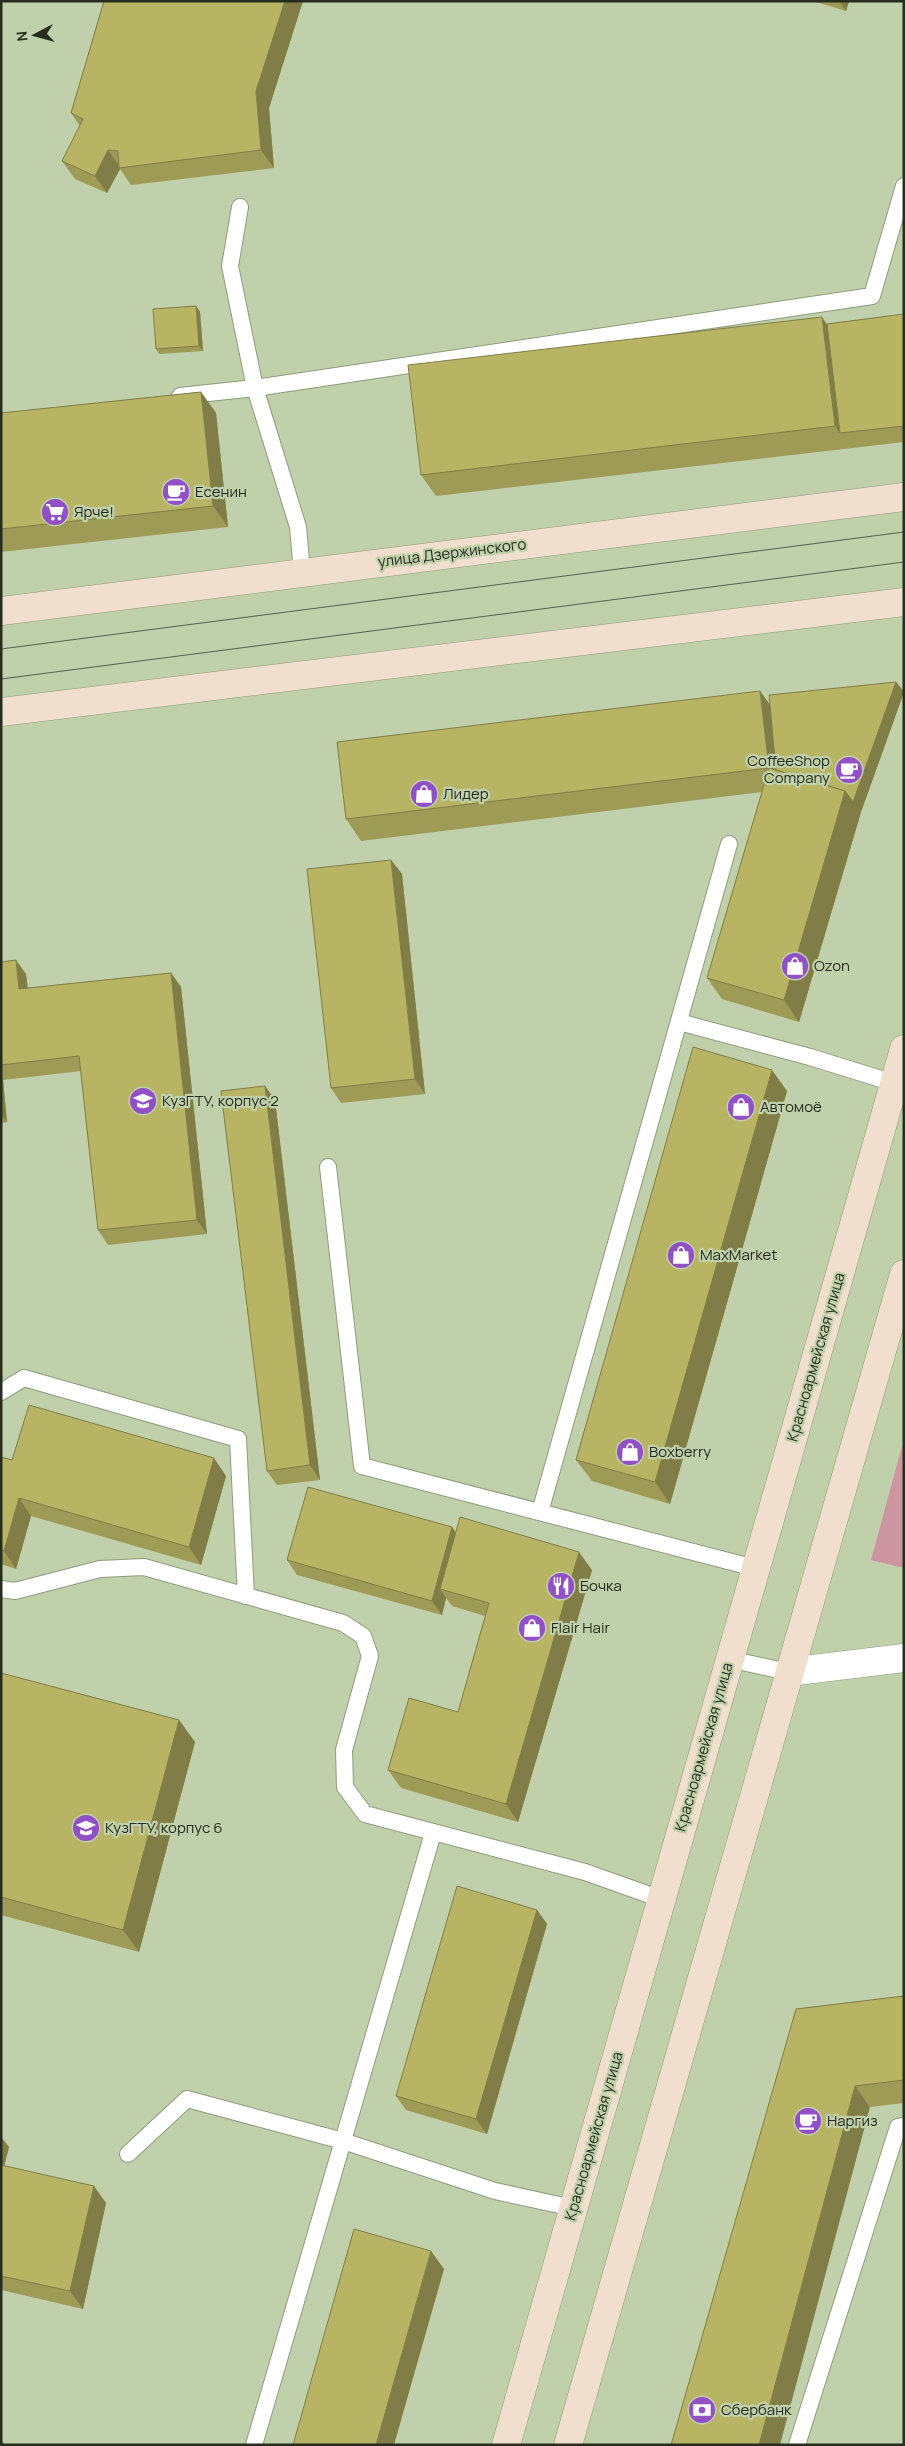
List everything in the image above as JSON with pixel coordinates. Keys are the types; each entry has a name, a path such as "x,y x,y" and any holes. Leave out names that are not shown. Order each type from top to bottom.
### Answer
{"main road":[{"name":"улица Дзержинского","path":"1,611 904,498"},
{"path":"1,712 904,602"},
{"name":"Красноармейская улица","path":"506,2445 904,1049"},
{"path":"568,2445 788,1672 904,1274"}],"street":[{"path":"788,1672 904,1658"}],"lane":[{"path":"167,397 255,388 872,296 904,186"},
{"path":"240,207 230,266 255,388 298,527 302,572"},
{"path":"540,1512 729,844"},
{"path":"679,1022 810,1057 894,1083"},
{"path":"328,1167 362,1466 755,1568"},
{"path":"1,1392 24,1378 238,1439 246,1596"},
{"path":"1,1589 15,1590 100,1569 144,1567 343,1623 363,1636 370,1656 344,1750 345,1787 365,1814 585,1872 661,1899"},
{"path":"729,1659 788,1672"},
{"path":"254,2445 433,1833"},
{"path":"128,2154 187,2099 343,2141 495,2191 573,2208"},
{"path":"797,2445 898,2127 904,2126"}],"shaded area":[{"path":"904,1439 904,1568 871,1560"}],"building":[{"path":"104,1 285,1 256,91 261,150 119,168 118,151 108,150 95,176 62,161 83,119 71,113"},
{"path":"196,306 199,346 156,349 153,309"},
{"path":"904,314 904,426 840,433 827,324"},
{"path":"822,317 835,426 421,475 408,365"},
{"path":"201,392 213,506 1,529 1,413"},
{"path":"896,682 853,802 845,791 776,770 769,695"},
{"path":"760,691 769,768 346,819 337,742"},
{"path":"769,768 845,791 784,1000 707,978"},
{"path":"391,860 415,1079 331,1088 307,869"},
{"name":"КузГТУ, корпус 2","path":"16,960 19,989 171,973 197,1220 98,1230 79,1056 1,1065 1,962"},
{"path":"693,1047 772,1070 655,1482 576,1460"},
{"path":"265,1086 310,1465 267,1471 221,1091"},
{"path":"29,1405 214,1458 189,1547 19,1498 4,1551 1,1550 1,1457 12,1460"},
{"path":"308,1487 452,1527 432,1601 287,1560"},
{"path":"460,1517 579,1552 506,1804 388,1770 409,1698 458,1712 489,1603 440,1589"},
{"name":"КузГТУ, корпус 6","path":"1,1673 179,1720 123,1930 1,1897"},
{"path":"457,1886 537,1910 476,2119 396,2096"},
{"path":"904,1996 904,2080 855,2086 759,2445 671,2445 796,2009"},
{"path":"1,2165 94,2186 70,2291 1,2276"},
{"path":"354,2229 431,2251 376,2445 293,2445"}],"tram line":[{"path":"1,649 904,532"},
{"path":"1,679 904,562"}],"place":[{"name":"Есенин","path":"176,492"},
{"name":"Ярче!","path":"55,512"},
{"name":"CoffeeShop Company","path":"849,770"},
{"name":"Лидер","path":"424,794"},
{"name":"Ozon","path":"795,966"},
{"name":"КузГТУ, корпус 2","path":"143,1101"},
{"name":"Автомоё","path":"741,1107"},
{"name":"MaxMarket","path":"681,1255"},
{"name":"Boxberry","path":"630,1452"},
{"name":"Бочка","path":"561,1586"},
{"name":"Flair Hair","path":"532,1628"},
{"name":"КузГТУ, корпус 6","path":"86,1828"},
{"name":"Наргиз","path":"808,2121"},
{"name":"Сбербанк","path":"702,2410"}]}
